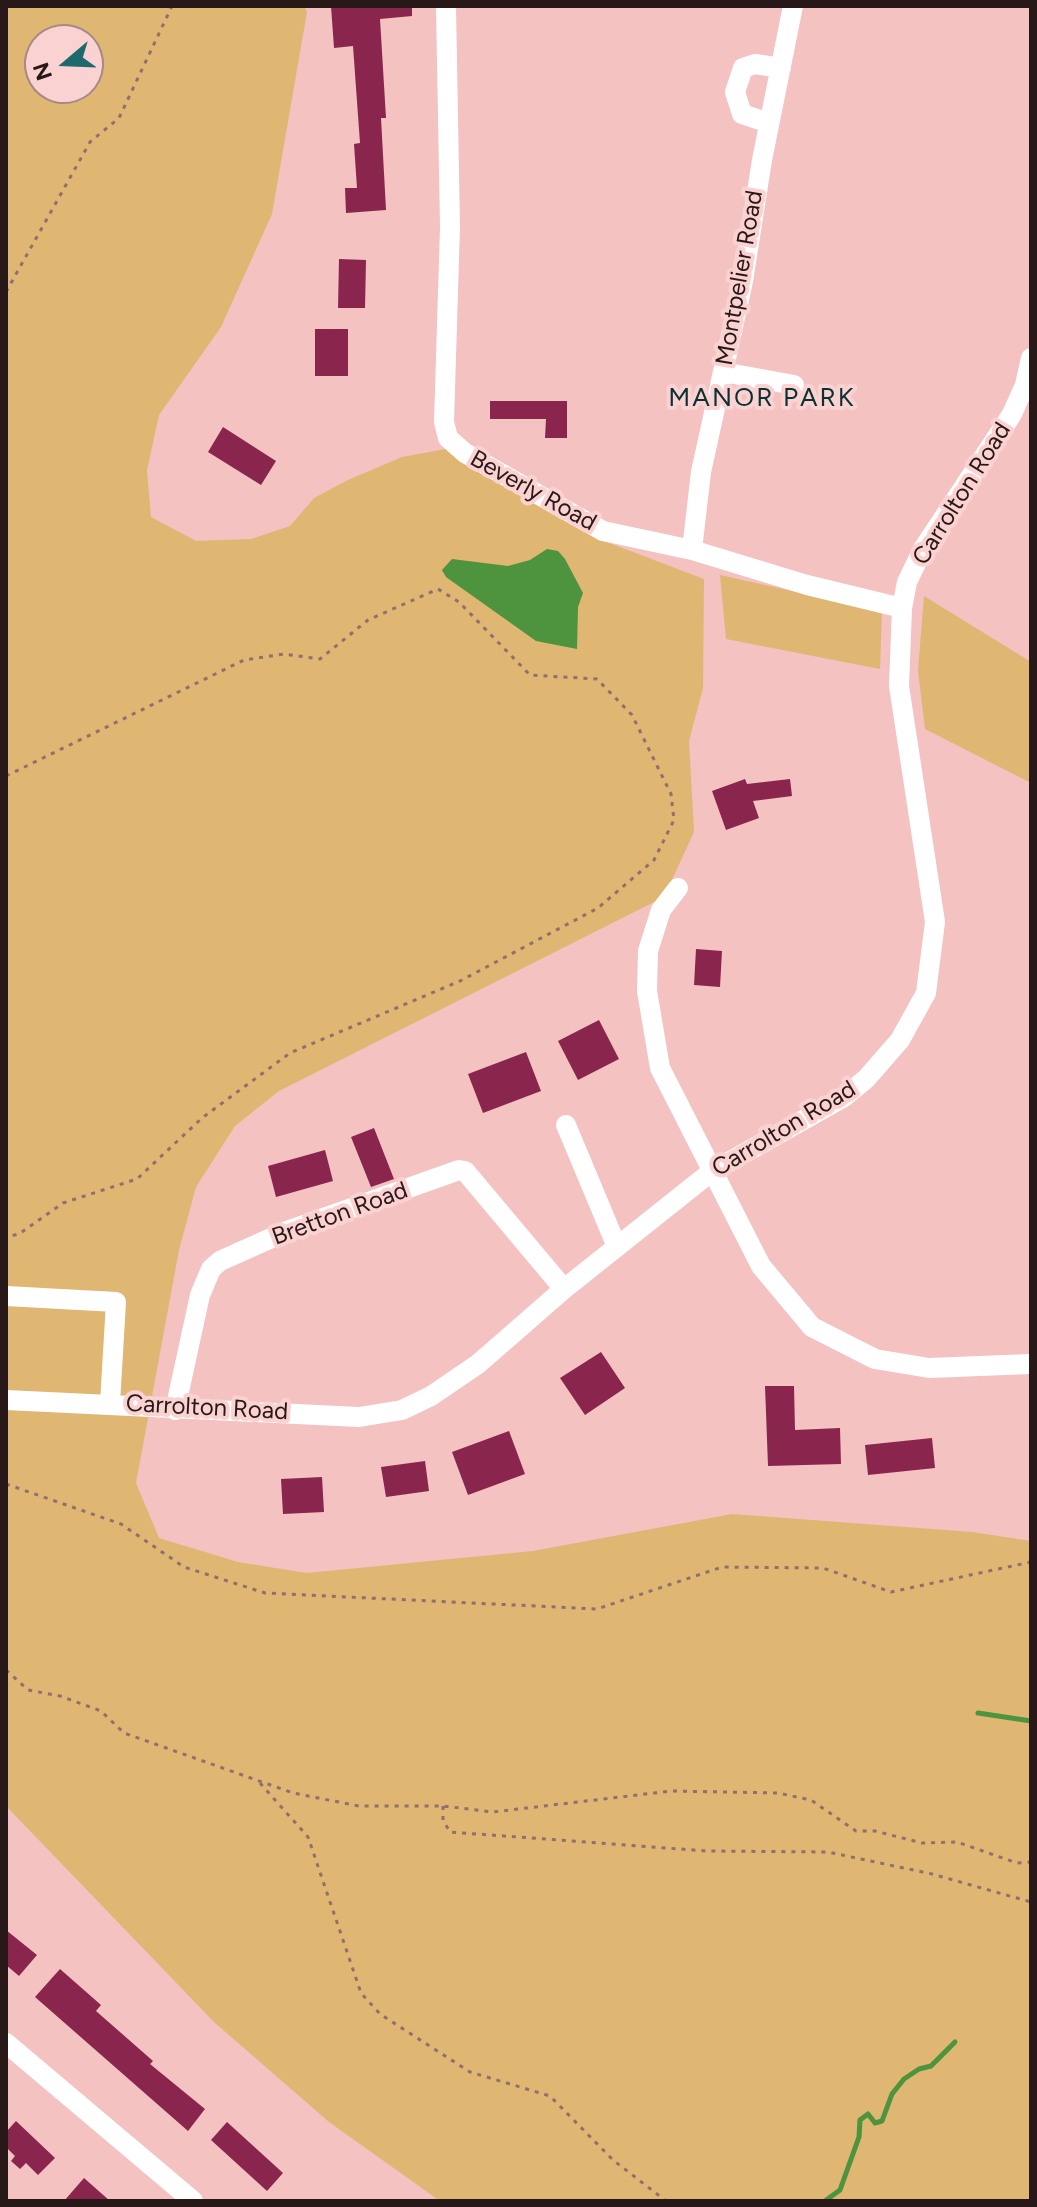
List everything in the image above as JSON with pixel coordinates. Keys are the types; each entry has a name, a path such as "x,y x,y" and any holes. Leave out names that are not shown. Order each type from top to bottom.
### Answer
{"street":[{"name":"Beverly Road","path":"446,6 450,227 444,422 448,438 465,453 603,531 692,550 807,585 902,608"},
{"name":"Montpelier Road","path":"692,550 701,472 743,281 769,123 793,6"},
{"path":"769,123 742,114 735,92 743,68 755,64 781,68"},
{"name":"Carrolton Road","path":"6,1400 359,1417 402,1410 431,1396 478,1364 564,1289 711,1172 844,1097 866,1079 900,1040 926,993 935,922 899,686 902,608 907,582 923,549 1012,414 1025,385 1031,358"},
{"path":"723,372 794,385"},
{"path":"678,888 661,910 648,951 647,991 660,1068 761,1266 812,1327 875,1359 929,1368 1031,1364"},
{"path":"566,1125 617,1247"},
{"name":"Bretton Road","path":"175,1410 196,1308 205,1282 220,1261 287,1231 459,1170 465,1171 564,1289"},
{"path":"6,1296 116,1302 110,1403"},
{"path":"6,2043 193,2201"}],"path":[{"path":"6,292 90,142 119,118 172,6"},
{"path":"6,776 244,660 284,654 320,659 368,620 438,589 459,602 530,675 597,679 632,715 671,794 674,820 654,860 598,908 460,981 290,1053 202,1118 137,1179 63,1203 19,1234 6,1237"},
{"path":"6,1484 121,1524 184,1567 265,1593 597,1609 722,1567 823,1568 891,1592 1031,1562"},
{"path":"6,1670 28,1690 60,1696 101,1711 124,1733 293,1793 359,1806 443,1806 493,1812 671,1791 778,1793 811,1800 856,1831 922,1843 957,1842 1017,1863 1031,1862"},
{"path":"258,1780 308,1837 361,1993 380,2014 470,2072 550,2096 613,2160 666,2201"},
{"path":"443,1806 443,1820 450,1832 707,1851 828,1852 932,1874 1031,1902"}],"shaded area":[{"path":"6,6 304,6 307,12 272,214 221,327 159,415 147,470 151,517 196,541 251,539 290,526 314,498 348,480 402,457 446,449 604,541 704,579 703,688 689,741 694,832 664,897 279,1091 235,1126 196,1187 179,1250 136,1483 159,1538 238,1562 307,1573 533,1551 732,1514 972,1532 1031,1541 1031,2201 440,2201 329,2122 214,2022 6,1806"},
{"path":"547,549 558,551 565,559 583,593 578,607 577,649 536,641 446,577 442,570 452,559 508,566 530,560"},
{"path":"720,575 882,611 880,669 726,639"},
{"path":"924,596 1031,662 1031,783 925,729 918,671"}],"building":[{"path":"331,6 412,6 412,16 380,19 386,118 381,118 386,210 346,213 345,188 357,188 354,144 360,143 353,46 334,48"},
{"path":"339,259 366,260 365,308 338,308"},
{"path":"315,329 348,329 348,376 315,376"},
{"path":"490,401 567,401 567,438 545,438 546,419 490,419"},
{"path":"223,427 276,461 261,485 208,452"},
{"path":"745,779 747,784 790,779 792,796 753,801 759,818 726,830 712,791"},
{"path":"696,949 722,951 720,987 694,985"},
{"path":"599,1020 619,1059 578,1080 558,1041"},
{"path":"526,1052 541,1091 483,1113 468,1074"},
{"path":"374,1128 394,1179 371,1187 351,1137"},
{"path":"325,1150 333,1181 276,1197 268,1166"},
{"path":"601,1352 625,1388 585,1415 560,1378"},
{"path":"765,1386 794,1386 795,1430 840,1428 841,1464 768,1466"},
{"path":"509,1431 525,1474 468,1495 452,1452"},
{"path":"932,1438 935,1468 868,1475 865,1445"},
{"path":"425,1461 429,1491 386,1497 381,1467"},
{"path":"322,1477 324,1512 283,1514 281,1479"},
{"path":"6,1930 37,1955 19,1976 6,1965"},
{"path":"60,1969 101,2005 96,2011 153,2061 150,2064 205,2109 188,2131 35,1997"},
{"path":"16,2121 55,2158 38,2175 26,2163 20,2169 11,2161 15,2156 6,2147 6,2132"},
{"path":"227,2122 283,2173 267,2191 211,2140"},
{"path":"84,2178 110,2201 64,2201"}],"waterway":[{"path":"978,1713 1031,1721"},
{"path":"825,2201 840,2190 859,2137 860,2120 868,2114 875,2123 882,2121 892,2094 904,2079 919,2069 931,2066 955,2042"}],"district":[{"name":"MANOR PARK","path":"762,398"}]}
